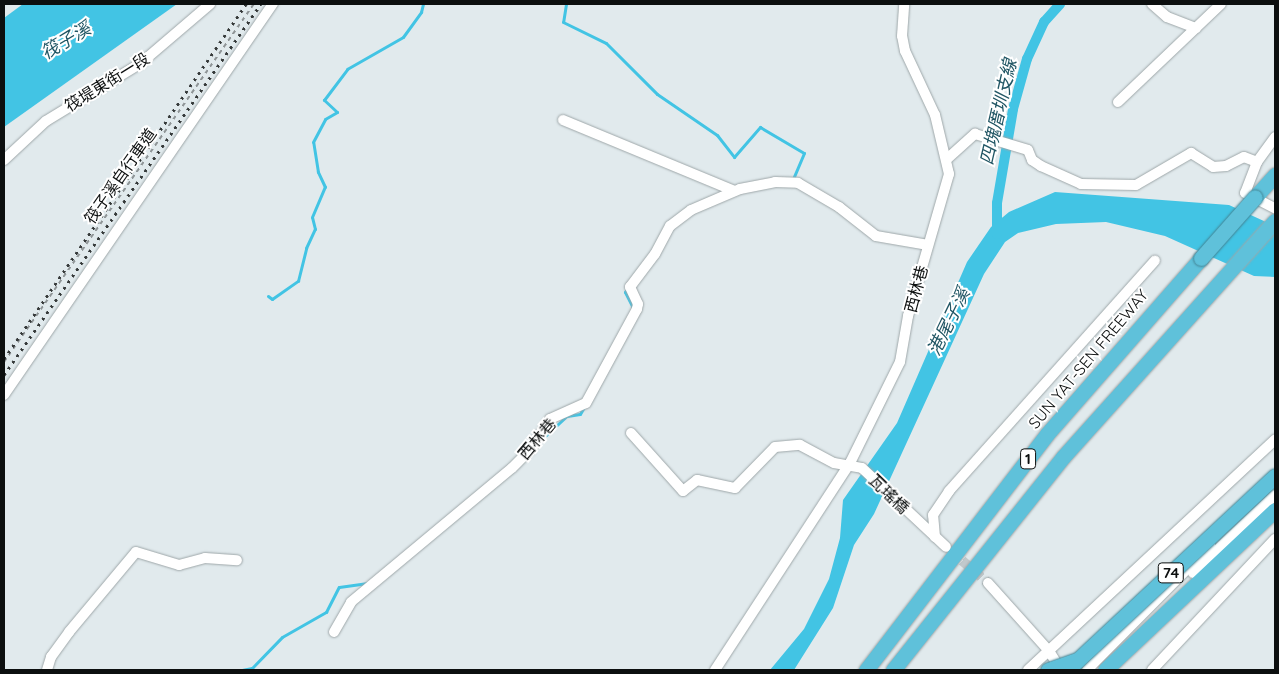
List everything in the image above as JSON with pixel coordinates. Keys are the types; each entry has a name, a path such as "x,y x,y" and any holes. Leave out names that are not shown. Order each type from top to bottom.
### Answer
{"highway":[{"name":"SUN YAT-SEN FREEWAY","path":"866,670 1047,434 1275,175"},
{"name":"1","path":"893,670 1063,457 1275,221"},
{"name":"74","path":"1067,670 1080,666 1275,476"},
{"name":"74","path":"1106,669 1275,510"},
{"path":"1048,670 1080,666"}],"street":[{"name":"筏堤東街一段","path":"4,160 46,121 141,63 210,4"},
{"path":"4,395 273,4"},
{"name":"西林巷","path":"715,670 850,463 896,374 928,245 949,174 947,159 934,115 906,51 902,36 904,4"},
{"path":"1152,4 1167,17 1196,28"},
{"path":"1118,102 1221,4"},
{"path":"563,120 734,191"},
{"path":"947,159 975,134 1028,150 1032,160 1041,166 1081,184 1136,185 1191,154 1213,167 1219,168 1244,157 1257,162"},
{"path":"1275,137 1257,162 1245,193 1275,208"},
{"name":"西林巷","path":"334,632 351,602 512,468 530,450 550,420 586,404 637,309 638,304 630,287 656,254 670,226 691,210 734,191 775,182 798,183 845,212 876,236 928,245"},
{"path":"935,537 933,515 949,491 1155,261"},
{"path":"631,433 683,491 697,480 736,488 775,447 783,444 800,445 834,463 850,463"},
{"path":"1028,670 1275,440"},
{"name":"瓦瑤橋","path":"850,463 862,468 916,521 946,547"},
{"path":"1049,651 1080,666 1275,485"},
{"path":"1106,669 1232,534 1275,495"},
{"path":"1152,670 1275,539"},
{"path":"47,670 51,657 69,632 136,552 179,565 205,558 237,560"},
{"path":"988,583 1049,651 1061,670"}],"path":[{"name":"筏子溪自行車道","path":"4,362 254,4"}],"shaded area":[{"path":"23,4 177,4 4,127 4,18"},
{"path":"1055,192 1229,205 1275,226 1275,277 1254,276 1165,236 1106,222 1056,224 1018,233 1005,242 984,274 874,514 854,545 833,608 794,670 770,670 804,629 829,579 840,538 843,500 897,423 967,262 991,227 1009,212"}],"waterway":[{"path":"268,296 272,299 298,281 306,248 315,229 312,217 325,187 318,172 313,142 325,119 337,112 324,100 347,69 403,37 421,12 423,4"},
{"path":"566,4 563,22 606,43 657,94 717,135 734,157 760,127 804,153 792,181"},
{"name":"四塊厝圳支線","path":"997,234 997,203 1013,109 1027,59 1044,22 1060,4"},
{"path":"628,288 625,292 633,308"},
{"path":"543,438 567,416 580,414 584,407"},
{"path":"242,670 252,668 282,637 326,612 339,587 368,583"}],"tunnel":[{"path":"951,551 988,583"}],"railway":[{"path":"4,359 246,4"},
{"path":"4,375 261,4"}],"water label":[{"name":"筏子溪","path":"66,41"},
{"name":"港尾子溪","path":"949,322"}]}
